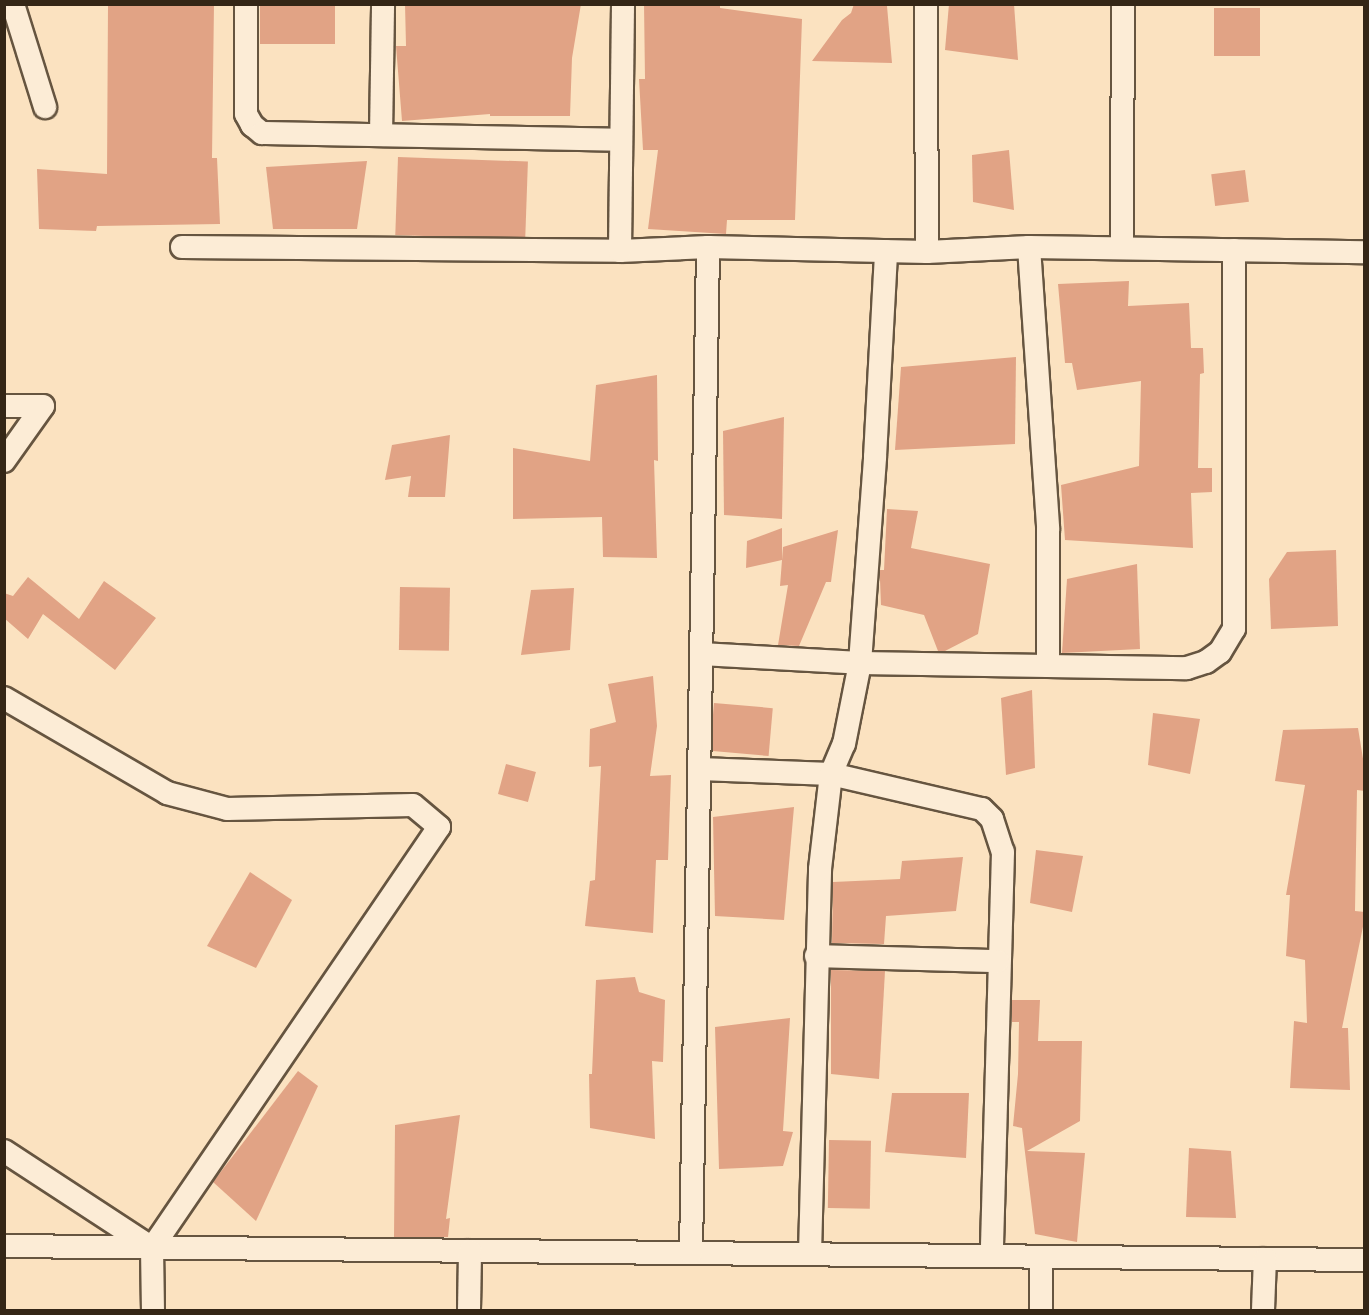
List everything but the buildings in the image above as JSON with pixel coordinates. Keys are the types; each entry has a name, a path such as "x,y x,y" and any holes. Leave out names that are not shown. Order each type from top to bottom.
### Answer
{"street":[{"path":"13,4 45,107"},
{"path":"246,4 246,114 252,125 262,133 621,140"},
{"path":"381,135 383,4"},
{"path":"620,251 623,4"},
{"path":"926,4 927,252"},
{"path":"1122,248 1123,4"},
{"path":"182,247 620,251 708,247 927,252 1029,247 1365,252"},
{"path":"691,1253 708,247"},
{"path":"1029,247 1048,529 1048,666"},
{"path":"700,654 860,663 1187,668 1206,662 1220,652 1234,628 1234,250"},
{"path":"810,1254 820,869 831,774 844,744 860,663 875,457 886,251"},
{"path":"4,406 43,406 4,461"},
{"path":"4,698 167,793 227,809 413,805 439,827 152,1248 153,1311"},
{"path":"700,770 831,774 982,809 992,819 1003,852 998,961 992,1256"},
{"path":"816,956 998,961"},
{"path":"4,1151 152,1248"},
{"path":"4,1246 1365,1260"},
{"path":"469,1311 470,1251"},
{"path":"1041,1257 1041,1311"},
{"path":"1263,1311 1264,1259"}]}
